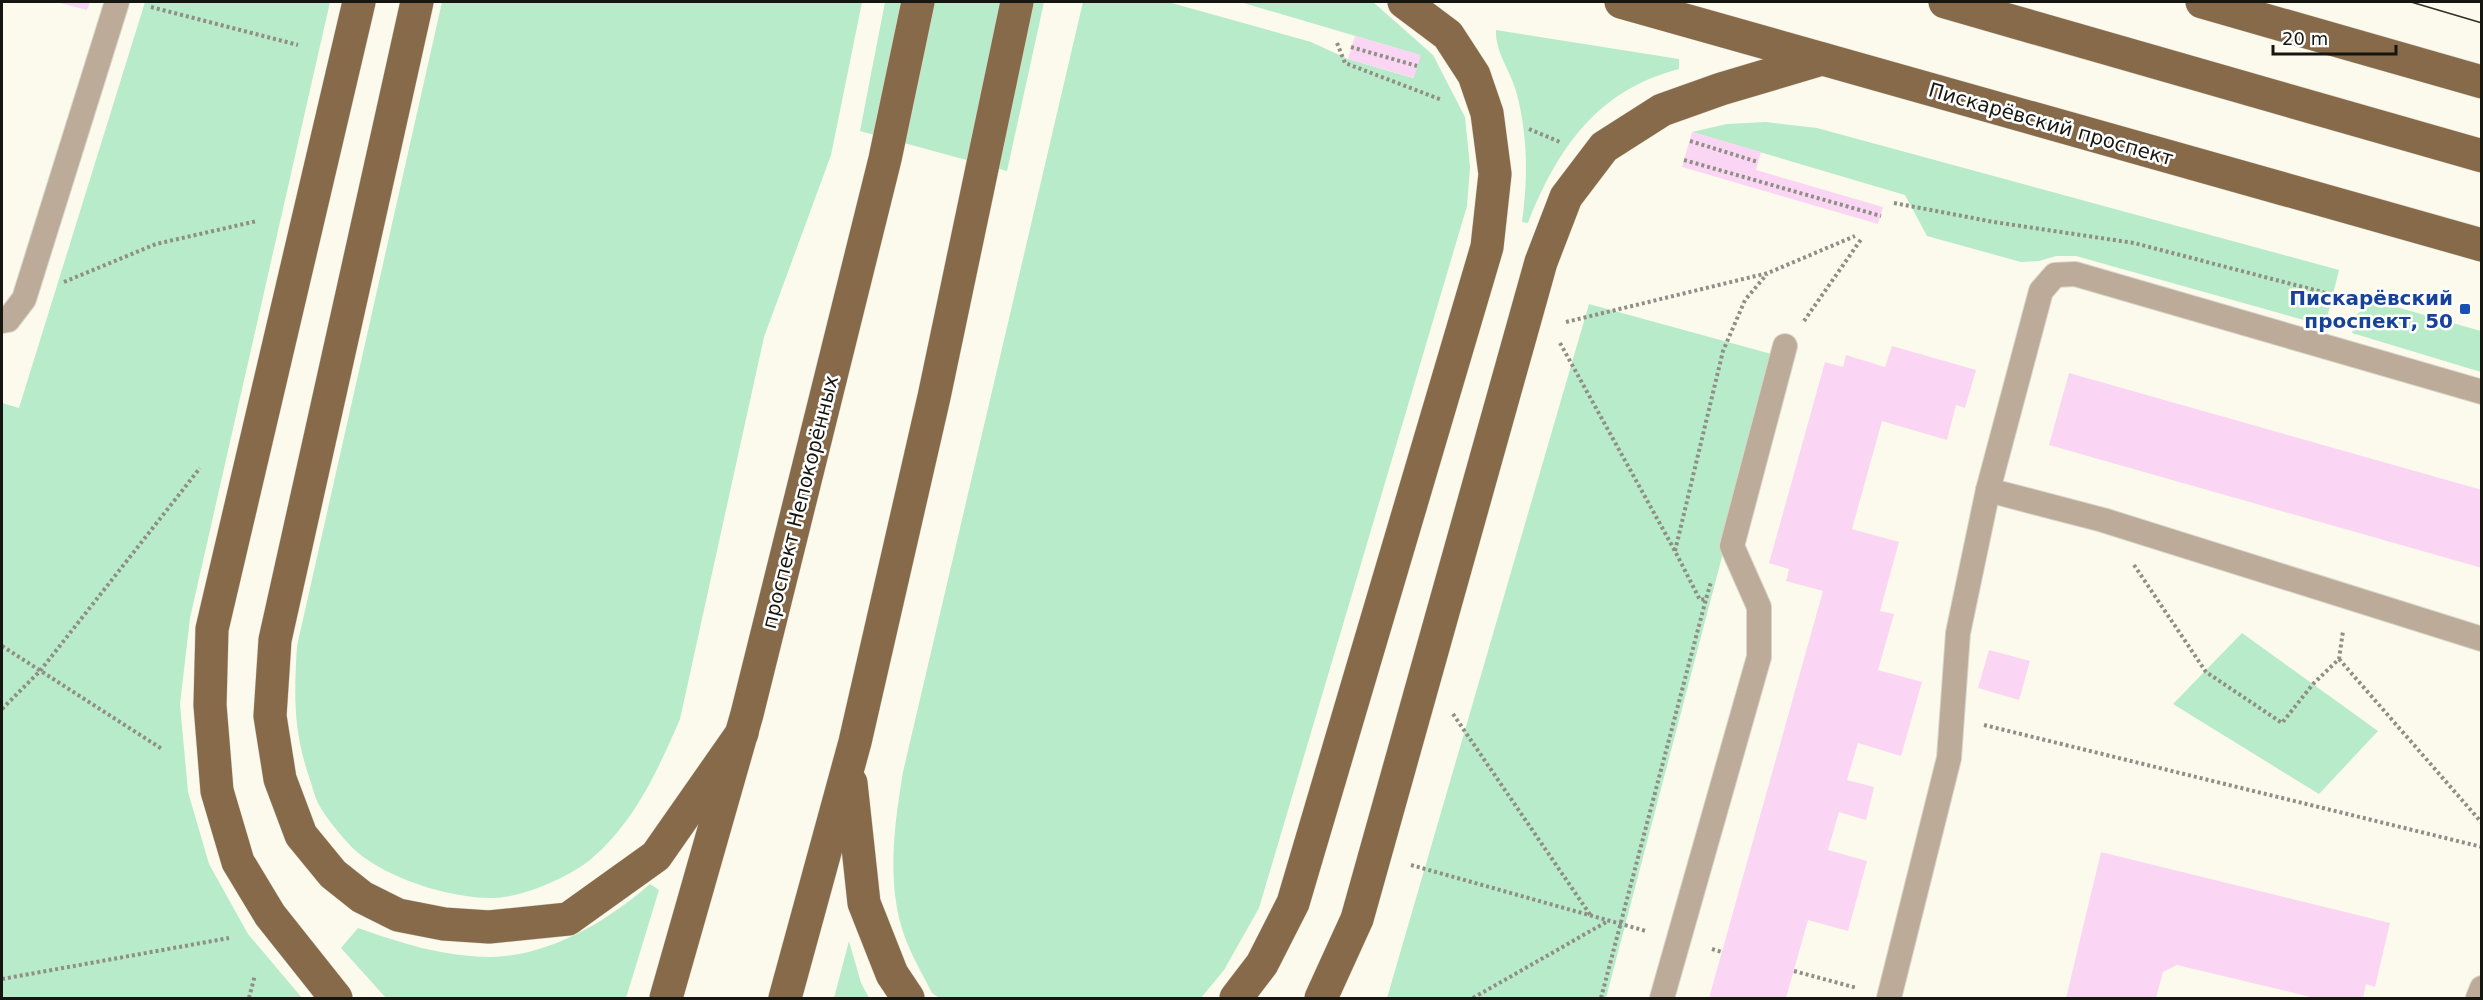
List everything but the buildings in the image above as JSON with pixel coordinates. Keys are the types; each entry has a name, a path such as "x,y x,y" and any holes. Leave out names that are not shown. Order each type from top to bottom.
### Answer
{"main road":[{"path":"336,999 270,915 238,862 217,791 210,705 212,629 359,2"},
{"path":"417,2 275,640 270,716 280,779 301,835 333,874 362,897 398,915 444,924 489,927 568,919 656,856 745,724"},
{"name":"проспект Непокорённых","path":"666,999 745,724 885,159 918,2"},
{"path":"784,999 852,753 934,398 1017,2"},
{"path":"1236,999 1262,964 1293,903 1487,247 1495,174 1484,103 1474,75 1448,35 1404,2"},
{"name":"Пискарёвский проспект","path":"1621,2 2481,245"},
{"path":"1945,2 2481,156"},
{"path":"2202,2 2481,82"},
{"path":"1321,999 1357,919 1541,262 1566,197 1604,147 1662,110 1721,88 1822,59"},
{"path":"852,753 864,903 892,974 908,999"}],"lane":[{"path":"2,321 8,320 24,299 117,2"},
{"path":"1889,998 1949,758 1958,633 1988,490 2041,291 2055,275 2075,274 2481,392"},
{"path":"1662,999 1759,657 1759,607 1732,546 1785,346"},
{"path":"1988,490 2103,520 2481,639"},
{"path":"2478,999 2481,988"}],"path":[{"path":"141,4 298,45"},
{"path":"1351,47 1417,66"},
{"path":"1690,141 1758,162"},
{"path":"1684,160 1881,216"},
{"path":"1894,203 1994,222 2134,243 2349,299"},
{"path":"24,299 156,244 257,220"},
{"path":"1566,322 1768,273 1855,236"},
{"path":"1785,346 1862,238"},
{"path":"1675,551 1723,351 1745,300 1768,273"},
{"path":"1560,343 1696,593 1700,600 1706,599"},
{"path":"2,709 40,671 200,468"},
{"path":"2103,520 2206,672 2282,723 2313,684 2339,659 2348,597"},
{"path":"1601,999 1709,589"},
{"path":"2,646 162,749"},
{"path":"2339,659 2481,823"},
{"path":"1452,712 1591,917"},
{"path":"1952,717 2481,847"},
{"path":"1407,864 1637,928"},
{"path":"1473,999 1608,921"},
{"path":"2,979 229,938"},
{"path":"1794,971 1889,998"},
{"path":"249,999 255,975"}],"green space":[{"path":"145,2 330,2 190,618 180,704 188,792 209,864 248,934 302,998 2,998 2,403 19,408"},
{"path":"442,2 862,2 831,155 764,337 680,719 643,795 606,845 582,866 558,880 515,895 491,898 457,895 420,885 385,870 356,851 331,823 318,802 304,762 296,713 297,646"},
{"path":"885,2 1044,2 1007,171 860,131"},
{"path":"1083,2 1168,2 1311,42 1348,59 1413,78 1420,55 1240,2 1373,2 1433,55 1465,117 1470,167 1467,206 1259,908 1224,970 1201,998 939,998 932,993 911,951 897,906 893,868 900,791"},
{"path":"1496,30 1679,59 1679,69 1650,79 1625,92 1603,107 1584,126 1552,171 1528,223 1522,222 1526,173 1523,124 1516,91 1500,53"},
{"path":"1766,122 1817,128 2339,270 2325,326 2076,256 2056,256 2039,261 2021,262 1927,236 1905,195 1692,132 1727,124"},
{"path":"2375,301 2481,331 2481,372 2352,333 2357,314"},
{"path":"1589,304 1775,355 1606,998 1387,998"},
{"path":"2242,633 2378,731 2319,794 2173,704"},
{"path":"650,884 659,890 626,998 386,998 341,948 358,928 406,944 457,955 491,957 513,955 556,943 576,934 616,911"},
{"path":"849,941 861,983 869,998 834,998"}],"tram line":[{"path":"2411,2 2482,23"}],"place":[{"name":"Пискарёвский проспект, 50","path":"2465,309"}]}
